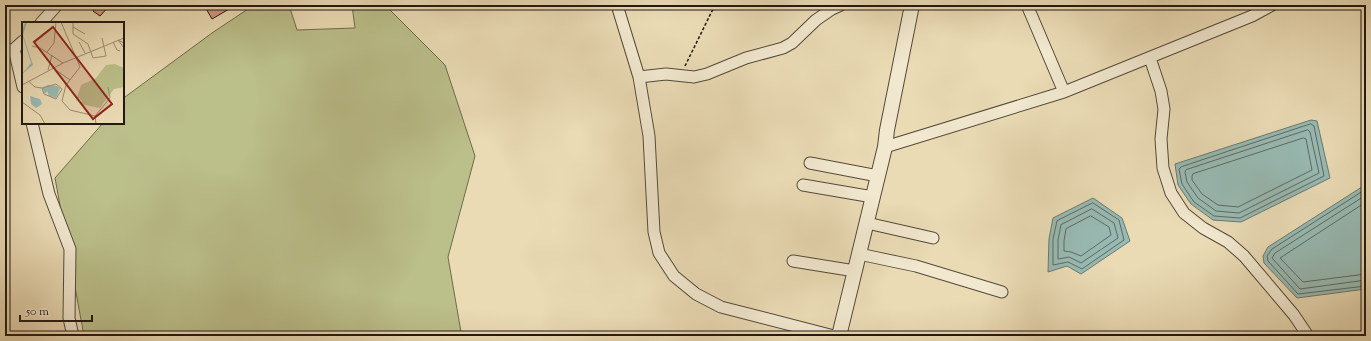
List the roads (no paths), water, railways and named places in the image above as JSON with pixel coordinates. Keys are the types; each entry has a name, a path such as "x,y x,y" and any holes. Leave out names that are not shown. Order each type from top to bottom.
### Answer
{"street":[{"path":"42,22 57,5"},
{"path":"617,5 639,77 648,136 654,232 660,253 674,276 696,294 721,307 834,336"},
{"path":"639,77 666,74 694,77 707,74 746,58 779,49 792,43 816,20 832,9 841,5"},
{"path":"839,336 885,147 887,130 912,5"},
{"path":"1028,5 1064,92"},
{"path":"885,147 1064,92 1252,16 1272,5"},
{"path":"22,42 9,50 22,84"},
{"path":"1150,58 1161,91 1164,109 1162,139 1163,168 1170,193 1184,214 1203,228 1228,242 1244,256 1294,315 1308,336"},
{"path":"32,124 49,194 70,249 69,318 73,336"},
{"path":"810,163 878,176"},
{"path":"803,185 873,197"},
{"path":"867,223 933,238"},
{"path":"859,254 916,266 1002,292"},
{"path":"793,261 855,271"}],"water":[{"path":"1311,120 1317,121 1330,178 1241,222 1213,220 1191,204 1178,185 1175,164"},
{"path":"1365,185 1366,289 1297,298 1264,263 1263,256 1268,247"},
{"path":"1093,198 1122,218 1130,241 1081,274 1067,266 1048,272 1049,239 1053,218"}]}
